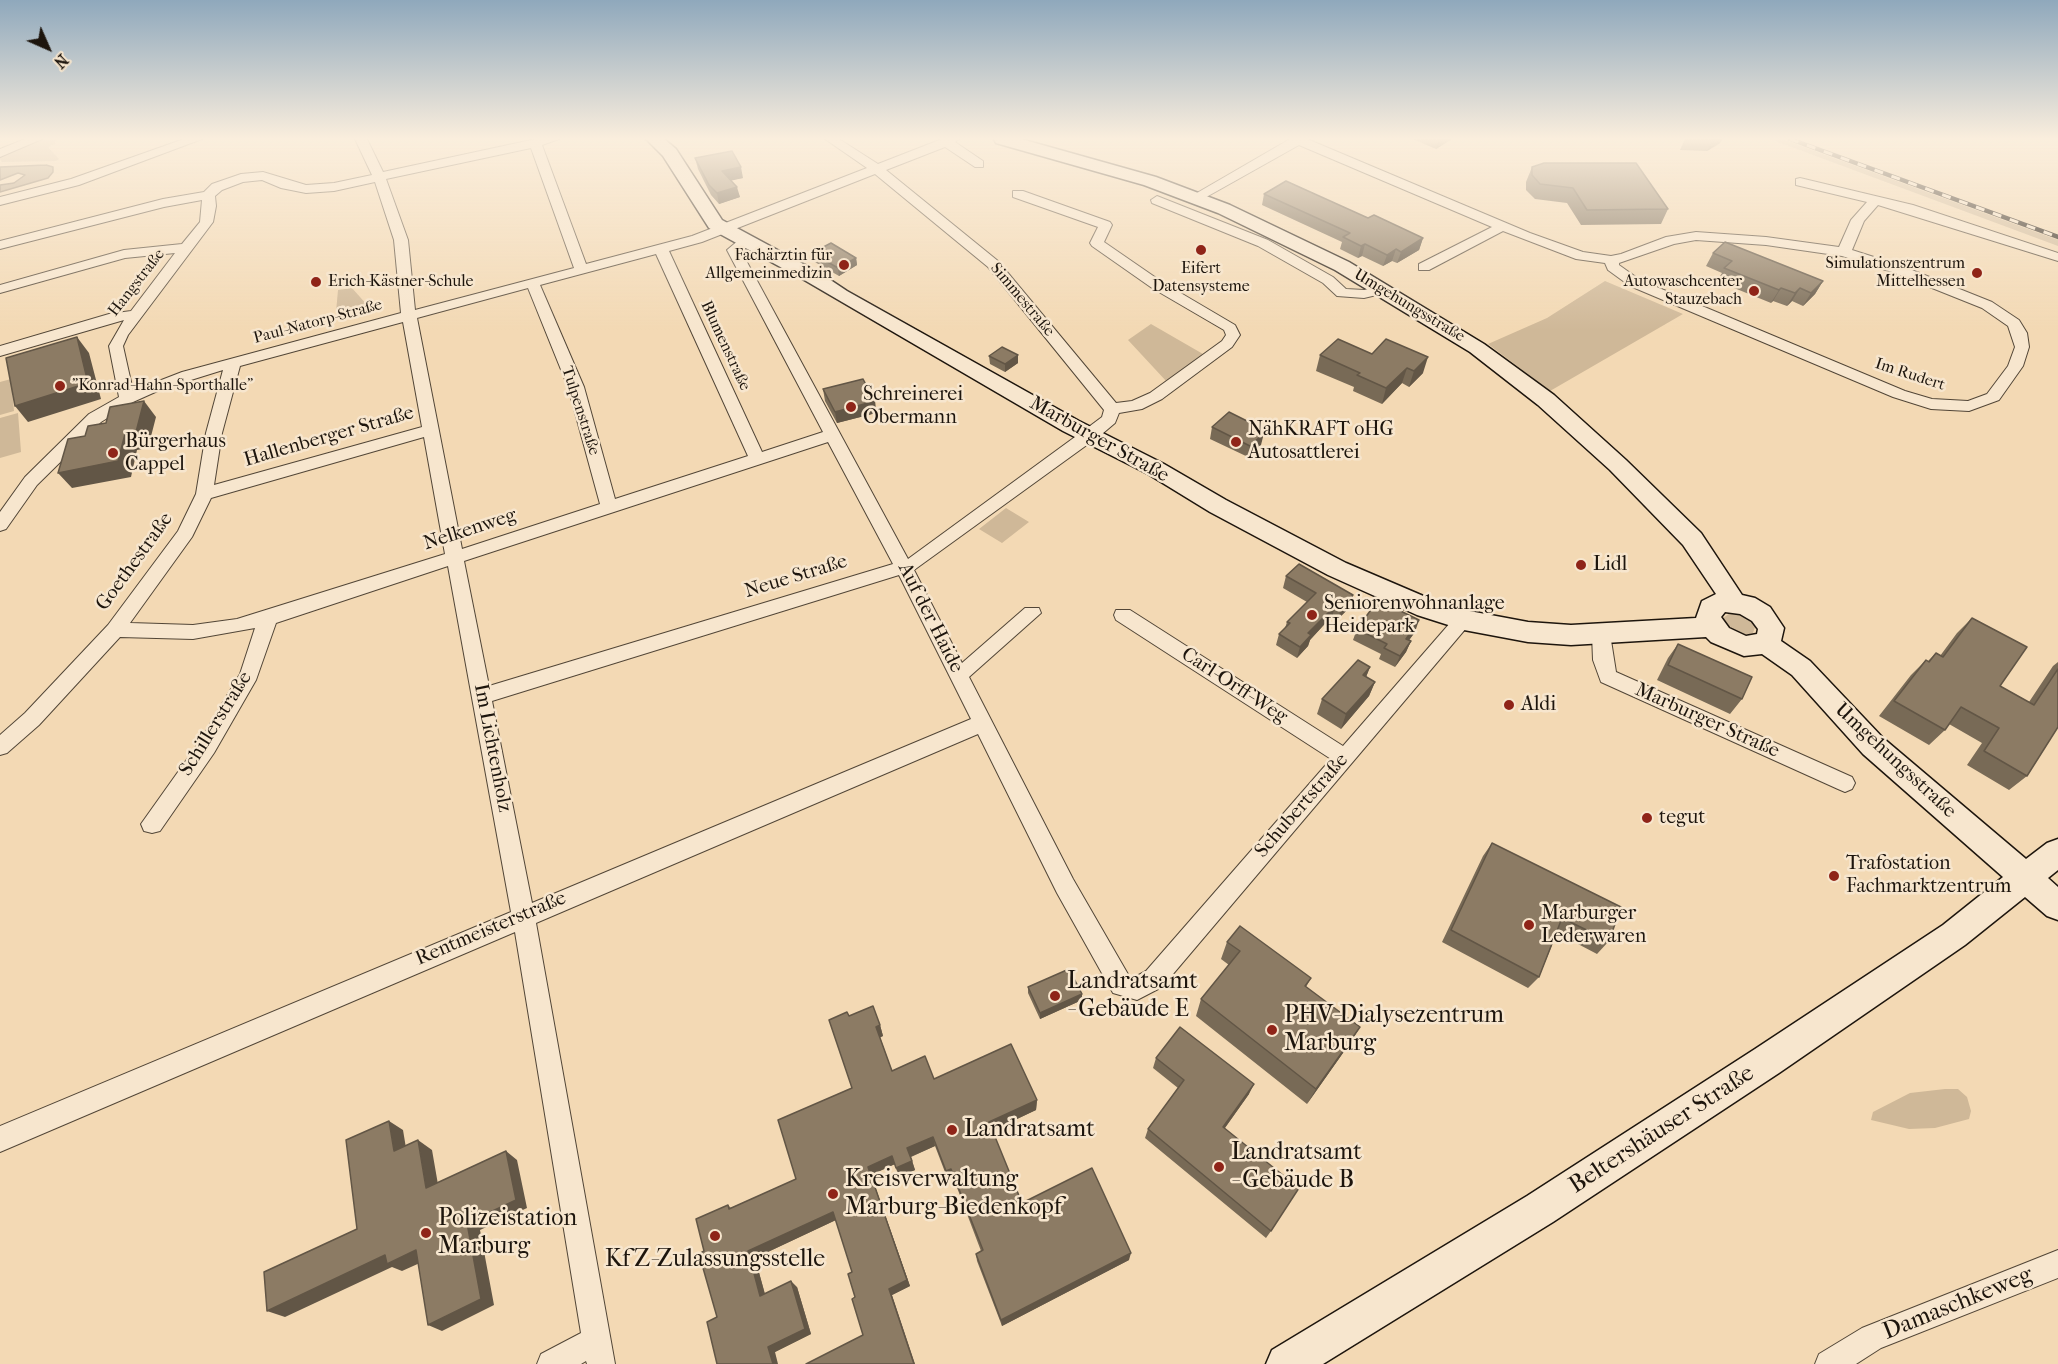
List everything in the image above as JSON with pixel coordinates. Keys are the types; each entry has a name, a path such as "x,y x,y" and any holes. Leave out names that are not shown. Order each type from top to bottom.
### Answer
{"main road":[{"name":"Marburger Straße","path":"700,203 706,214 745,242 784,260 840,295 1337,569 1426,608 1464,620 1555,635 1712,627"},
{"name":"Umgehungsstraße","path":"1208,203 1304,247 1384,289 1477,348 1559,412 1692,538 1728,592 1731,602"},
{"path":"1722,602 1731,602 1746,605 1766,619 1771,633 1765,643 1753,646 1733,643 1712,627 1708,617 1711,608 1722,602"},
{"name":"Umgehungsstraße","path":"1765,643 1802,668 1873,746 2058,906"},
{"name":"Beltershäuser Straße","path":"1286,1364 1540,1209 1767,1061 1954,935 2058,852"}],"street":[{"path":"0,245 161,203"},
{"name":"Hangstraße","path":"127,399 116,346 134,315 206,222 209,203"},
{"name":"Im Lichtenholz","path":"388,203 401,240 409,317 523,915 598,1352"},
{"path":"557,203 582,270"},
{"name":"Paul-Natorp-Straße","path":"0,525 63,446 95,418 127,399 187,375 661,249 724,229 791,203"},
{"name":"Simmestraße","path":"918,203 993,264 1112,409"},
{"path":"1042,203 1105,225 1097,243 1157,285 1230,328 1233,335 1227,344 1156,396 1136,405 1112,409 1109,419 1089,434"},
{"path":"1164,203 1263,243 1328,280 1342,293 1364,294 1384,289"},
{"name":"Im Rudert","path":"1448,203 1564,251 1611,260 1636,254 1671,240 1696,236 1766,241 1844,252 1966,296 2011,320 2020,333 2022,347 2015,366 1999,392 1986,402 1957,407 1931,404 1899,394 1635,282 1613,267 1611,260"},
{"path":"1844,252 1858,220 1873,203"},
{"path":"1887,203 2058,257"},
{"path":"1424,267 1503,226"},
{"name":"Auf der Haide","path":"745,242 734,250 904,568 1065,886 1121,985 1137,989"},
{"path":"0,289 124,254 187,248"},
{"name":"Blumenstraße","path":"661,249 757,458"},
{"name":"Tulpenstraße","path":"533,284 576,387 609,507"},
{"path":"0,351 114,317 134,315"},
{"name":"Goethestraße","path":"0,747 32,719 115,630 186,532 204,494 214,433 233,363"},
{"name":"Hallenberger Straße","path":"204,494 431,430"},
{"name":"Neue Straße","path":"483,696 904,568 926,558 1089,434"},
{"name":"Nelkenweg","path":"115,630 193,632 268,618 832,435"},
{"path":"958,673 966,670 1032,613"},
{"name":"Carl-Orff-Weg","path":"1123,615 1344,757"},
{"name":"Schillerstraße","path":"152,824 207,747 249,675 268,618"},
{"name":"Schubertstraße","path":"1137,989 1154,979 1464,620"},
{"name":"Marburger Straße","path":"1601,634 1603,660 1608,677 1845,783"},
{"name":"Rentmeisterstraße","path":"0,1139 523,915 983,723"},
{"name":"Damaschkeweg","path":"1829,1364 1872,1338 2058,1264"},
{"path":"551,1364 598,1352"}],"shaded area":[{"path":"1941,203 1956,203 2058,240 2058,246"},
{"path":"1605,281 1683,314 1550,391 1488,344 1547,318"},
{"path":"352,288 368,306 336,312 338,290"},
{"path":"1151,324 1203,354 1167,382 1128,340"},
{"path":"11,379 14,411 0,415 0,382"},
{"path":"18,413 21,452 0,458 0,418"},
{"path":"1006,508 1029,522 1002,543 979,529"},
{"path":"1731,612 1751,619 1755,627 1753,633 1745,635 1729,630 1722,619"},
{"path":"1958,1089 1967,1097 1971,1111 1969,1119 1935,1128 1909,1129 1871,1120 1873,1112 1910,1093"}],"building":[{"path":"1283,203 1334,203 1368,218 1374,215 1423,238 1401,252 1396,249 1387,255 1365,244 1361,246 1343,237 1350,233"},
{"path":"1582,203 1664,203 1668,209 1587,210"},
{"path":"1725,242 1823,281 1811,293 1800,288 1795,293 1781,288 1779,290 1724,268 1732,261 1713,253"},
{"path":"831,243 856,258 838,268 812,253"},
{"path":"77,337 88,383 15,406 6,358"},
{"path":"1338,339 1372,354 1386,339 1428,357 1414,371 1407,368 1386,388 1320,355"},
{"path":"1002,347 1018,355 1005,364 989,356"},
{"path":"863,379 875,401 835,412 823,389"},
{"path":"144,401 136,432 125,434 118,461 58,473 68,439 85,436 88,426 106,423 110,407"},
{"path":"1229,412 1253,424 1250,426 1264,433 1250,446 1212,427"},
{"path":"1299,564 1353,595 1341,608 1336,605 1308,633 1311,635 1300,647 1279,634 1290,623 1287,622 1316,593 1286,576"},
{"path":"1378,600 1419,620 1406,639 1411,641 1400,656 1384,648 1387,644 1357,629"},
{"path":"1972,618 2027,647 2000,686 2034,705 2058,669 2058,727 2027,776 1984,751 1999,728 1961,707 1945,730 1894,701 1926,660 1929,662 1936,653 1943,657"},
{"path":"1678,644 1752,677 1742,699 1668,665"},
{"path":"1358,660 1370,667 1363,675 1375,682 1346,714 1322,699"},
{"name":"Marburger Lederwaren","path":"1492,843 1621,907 1609,941 1562,918 1539,977 1451,930"},
{"name":"PHV-Dialysezentrum Marburg","path":"1240,926 1311,978 1305,986 1360,1027 1316,1089 1201,999 1240,951 1227,942"},
{"name":"Landratsamt - Gebäude E","path":"1069,969 1082,994 1040,1013 1028,987"},
{"name":"Kreisverwaltung Marburg-Biedenkopf","path":"873,1006 880,1025 876,1027 892,1071 925,1056 934,1079 1011,1044 1037,1100 989,1122 1022,1203 1092,1168 1131,1253 1001,1320 976,1254 983,1250 951,1169 946,1171 933,1137 907,1148 912,1161 896,1168 892,1156 868,1167 907,1280 889,1289 914,1364 806,1364 863,1335 852,1299 855,1297 848,1274 852,1272 833,1212 748,1251 760,1296 791,1281 805,1329 768,1347 773,1364 717,1364 707,1322 717,1317 699,1254 704,1251 696,1219 728,1205 729,1209 796,1179 778,1120 852,1088 829,1020 847,1012 849,1016"},
{"name":"Landratsamt - Gebäude B","path":"1180,1027 1254,1084 1223,1127 1299,1188 1271,1231 1148,1129 1184,1080 1156,1058"},
{"name":"Polizeistation Marburg","path":"389,1121 394,1151 418,1140 426,1188 506,1151 516,1200 467,1223 481,1299 428,1325 416,1250 387,1264 385,1255 267,1311 264,1272 357,1229 346,1140"}],"railway":[{"path":"1964,203 2058,237"}],"place":[{"name":"Eifert Datensysteme","path":"1201,250"},
{"name":"Fachärztin für Allgemeinmedizin","path":"844,265"},
{"name":"Simulationszentrum Mittelhessen","path":"1977,273"},
{"name":"Erich-Kästner-Schule","path":"316,282"},
{"name":"Autowaschcenter Stauzebach","path":"1754,291"},
{"name":"\"Konrad-Hahn-Sporthalle\"","path":"60,386"},
{"name":"Schreinerei Obermann","path":"851,407"},
{"name":"NähKRAFT oHG Autosattlerei","path":"1236,442"},
{"name":"Bürgerhaus Cappel","path":"113,453"},
{"name":"Lidl","path":"1581,565"},
{"name":"Seniorenwohnanlage Heidepark","path":"1312,615"},
{"name":"Aldi","path":"1509,705"},
{"name":"tegut","path":"1647,818"},
{"name":"Trafostation Fachmarktzentrum","path":"1834,876"},
{"name":"Marburger Lederwaren","path":"1529,925"},
{"name":"Landratsamt - Gebäude E","path":"1055,996"},
{"name":"PHV-Dialysezentrum Marburg","path":"1272,1030"},
{"name":"Landratsamt","path":"952,1130"},
{"name":"Landratsamt - Gebäude B","path":"1219,1167"},
{"name":"Kreisverwaltung Marburg-Biedenkopf","path":"833,1194"},
{"name":"Polizeistation Marburg","path":"426,1233"},
{"name":"KfZ-Zulassungsstelle","path":"715,1236"}]}
